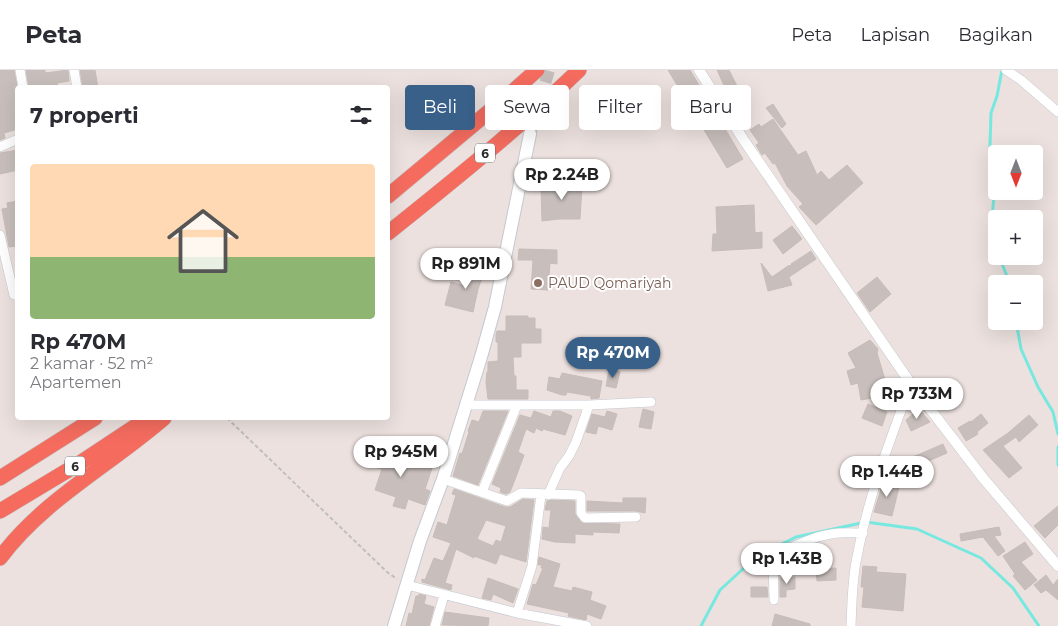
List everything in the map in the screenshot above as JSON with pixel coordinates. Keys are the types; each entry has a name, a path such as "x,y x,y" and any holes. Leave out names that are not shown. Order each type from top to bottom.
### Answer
{"highway":[{"name":"6","path":"390,194 537,70"},
{"name":"6","path":"390,231 440,191 580,70"},
{"name":"6","path":"0,478 92,420"},
{"name":"6","path":"0,511 80,463 145,420"},
{"path":"0,558 35,519 161,420"},
{"path":"0,469 70,435"}],"main road":[{"path":"394,626 420,542 443,479 495,307 530,134"}],"street":[{"path":"20,70 22,85"},
{"path":"74,70 76,85"},
{"path":"699,70 743,139 912,384 983,478 1058,566"},
{"path":"1008,71 1058,112"},
{"path":"0,147 15,140"},
{"path":"0,239 8,264 14,295"},
{"path":"851,626 854,579 863,531 876,480 912,384"},
{"path":"466,406 589,405 651,402"},
{"path":"482,492 517,405"},
{"path":"517,613 532,566 544,494 569,456 589,405"},
{"path":"443,479 507,500 521,492 579,495 581,496 581,513 585,518 636,517"},
{"path":"774,600 773,556 823,535 863,531"},
{"path":"407,585 517,613 539,622 587,626"},
{"path":"435,626 444,595"}],"path":[{"path":"229,420 387,572 407,585"}],"building":[{"path":"0,70 14,70 17,85 15,85 15,130 4,133 5,138 0,140"},
{"path":"26,70 45,70 45,73 68,70 69,81 57,83 58,85 28,85"},
{"path":"80,70 95,70 98,85 82,85"},
{"path":"668,70 690,70 699,85 677,85"},
{"path":"717,70 729,70 736,85 724,85"},
{"path":"773,104 786,124 782,128 766,108"},
{"path":"773,119 798,155 806,151 817,175 821,171 829,180 847,165 863,183 816,225 799,207 803,204 787,186 775,163 773,164 765,153 762,155 756,145 759,143 750,130 759,124 761,127"},
{"path":"704,130 726,130 743,159 727,168"},
{"path":"15,150 15,171 0,174 0,153"},
{"path":"561,169 568,169 568,184 582,185 580,219 542,221 541,189 560,188"},
{"path":"15,202 15,246 9,247 2,209 8,208 7,203"},
{"path":"754,205 755,233 762,232 762,248 712,251 713,234 717,234 716,207"},
{"path":"792,226 802,239 783,254 773,240"},
{"path":"519,249 557,250 557,264 550,263 548,290 531,289 533,260 518,260"},
{"path":"811,251 816,259 789,277 792,285 768,291 761,263 772,277"},
{"path":"473,262 486,267 478,289 473,312 445,305 451,282 465,286"},
{"path":"877,277 891,294 870,312 857,293"},
{"path":"506,316 528,316 528,318 535,318 535,329 541,329 541,343 521,343 521,357 513,357 516,390 528,390 528,399 488,399 486,382 488,362 498,361 496,335 497,331 506,331"},
{"path":"870,340 878,349 877,353 886,383 897,381 900,393 861,400 858,383 851,385 847,371 856,368 848,353"},
{"path":"609,370 620,372 616,388 606,386"},
{"path":"562,373 602,381 599,398 591,399 591,396 567,392 566,395 562,395 547,390 549,377 560,379"},
{"path":"868,404 887,412 882,426 862,418"},
{"path":"643,409 654,412 651,429 639,427"},
{"path":"919,409 930,422 911,431 906,420"},
{"path":"483,411 508,411 478,485 453,476 472,420 479,422"},
{"path":"534,411 551,417 553,411 560,411 572,416 565,435 543,429 542,431 536,428 534,433 526,429 518,452 524,455 510,492 506,494 500,492 501,488 492,484 520,415 531,418"},
{"path":"607,411 617,414 612,430 598,426 596,434 586,432 592,414 605,417"},
{"path":"981,414 988,423 977,432 978,434 966,441 958,428 971,422"},
{"path":"1029,415 1038,425 1019,442 1016,437 1003,446 1022,468 1009,478 983,450 1008,433"},
{"path":"943,444 947,453 910,469 906,460"},
{"path":"370,449 432,468 425,489 430,491 425,505 408,499 405,509 393,506 396,497 375,490 382,469 365,464"},
{"path":"884,479 900,483 892,516 874,512"},
{"path":"454,489 505,507 510,507 523,499 534,500 526,562 500,554 496,564 474,556 474,558 456,549 445,583 452,585 451,590 422,582 422,579 425,580 434,558 443,561 451,543 433,537 438,522 447,525 456,495 452,494","holes":["486,520 506,526 501,542 496,540 493,546 477,539"]},
{"path":"623,498 646,498 645,513 636,511 587,511 587,501 623,503"},
{"path":"547,501 575,501 575,514 582,523 620,524 619,533 593,532 593,535 575,534 575,543 542,539 543,527 549,528 551,510 545,510"},
{"path":"1058,506 1058,525 1045,538 1034,526"},
{"path":"999,527 1001,535 994,536 1005,551 998,556 983,537 961,541 960,534"},
{"path":"1025,542 1033,554 1021,562 1037,580 1025,590 1013,576 1015,574 1003,556"},
{"path":"797,556 808,556 808,572 798,572"},
{"path":"539,557 560,564 553,587 572,591 573,587 592,592 590,600 606,606 601,619 587,614 586,620 568,616 569,613 527,604 533,584 536,585 543,568 541,568 542,565 538,565"},
{"path":"863,566 877,567 876,572 906,574 903,611 862,607 864,587 861,587"},
{"path":"836,568 836,580 817,581 816,569"},
{"path":"1046,575 1053,585 1058,579 1058,600 1046,590 1041,593 1034,585"},
{"path":"795,577 795,589 786,590 786,597 780,597 780,578"},
{"path":"488,578 518,589 513,603 493,594 491,600 482,598"},
{"path":"751,587 767,587 768,597 751,597"},
{"path":"419,594 426,596 424,604 434,607 429,626 406,626 409,613 412,614 416,596 419,596"},
{"path":"445,612 489,618 488,626 442,625"},
{"path":"775,614 810,624 810,626 772,626"}],"waterway":[{"path":"993,210 994,196 990,145 991,113 997,96 1002,70"},
{"path":"1003,265 1006,275"},
{"path":"1018,330 1021,349 1038,387 1053,412 1058,434"},
{"path":"1058,447 1058,465"},
{"path":"701,626 720,590 756,557 796,537 866,522 917,529 981,558 1013,588 1039,626"}],"tunnel":[{"path":"530,134 549,70"}],"place":[{"name":"PAUD Qomariyah","path":"538,283"}]}
